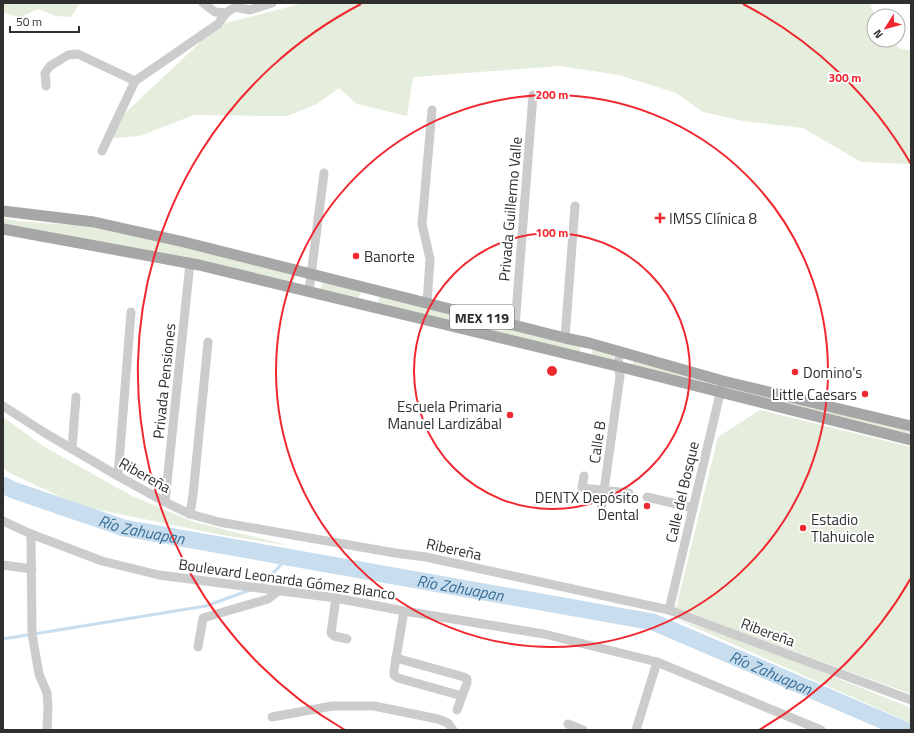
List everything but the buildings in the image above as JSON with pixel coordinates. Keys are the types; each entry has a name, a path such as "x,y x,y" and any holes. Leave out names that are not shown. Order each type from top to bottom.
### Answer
{"main road":[{"name":"MEX 119","path":"3,211 94,222 589,343 624,353 722,386 911,440"},
{"name":"MEX 119","path":"3,229 190,264 309,291 621,370 722,386 911,426"}],"street":[{"path":"203,3 215,12 226,13"},
{"path":"102,151 134,81 218,24 226,13 237,5 250,10 272,3"},
{"path":"46,86 45,73 50,66 68,55 78,54 134,81"},
{"name":"Privada Guillermo Valle","path":"515,326 533,95"},
{"path":"427,303 430,259 422,224 432,110"},
{"path":"309,291 324,173"},
{"path":"565,338 575,206"},
{"name":"Privada Pensiones","path":"165,502 190,264"},
{"path":"118,476 131,312"},
{"path":"190,514 194,495 208,342"},
{"name":"Calle B","path":"601,512 621,370 628,366 628,361 624,353"},
{"name":"Calle del Bosque","path":"669,610 722,386"},
{"path":"72,449 76,397"},
{"name":"Ribereña","path":"3,406 45,433 118,476 190,514 219,522 395,553 426,557 669,610 911,700"},
{"path":"584,476 582,488 629,493"},
{"path":"647,497 693,508"},
{"name":"Boulevard Leonarda Gómez Blanco","path":"3,521 31,534 102,561 159,575 336,598 404,611 544,634 657,662 821,730"},
{"path":"31,534 32,634 39,674 47,693 47,730"},
{"path":"3,565 32,569"},
{"path":"198,647 201,621 203,618 268,599 280,590"},
{"path":"336,598 331,633 334,636 347,639"},
{"path":"404,611 394,675 398,678 462,696"},
{"path":"396,658 464,677 466,679 466,683 457,710"},
{"path":"636,730 657,662"},
{"path":"272,717 332,706 374,706 438,719 448,724 453,730"},
{"path":"568,724 584,730"}],"green space":[{"path":"3,3 80,3 71,17 56,16 38,9 19,18 3,12"},
{"path":"304,3 870,3 872,8 866,8 866,48 899,48 911,51 911,164 861,162 803,128 743,121 703,112 676,93 619,75 560,66 413,77 407,116 357,104 339,88 317,104 287,116 194,115 140,136 113,138 125,113 206,37 226,23"},
{"path":"3,218 16,221 87,226 167,240 296,274 293,284 3,226"},
{"path":"323,282 362,290 358,299 320,291"},
{"path":"380,292 581,345 580,355 378,305"},
{"path":"593,348 614,353 612,364 591,358"},
{"path":"634,359 713,379 712,387 632,368"},
{"path":"740,388 911,430 911,438 739,394"},
{"name":"Estadio Tlahuicole","path":"760,410 911,447 911,694 676,608 718,437"},
{"path":"3,417 43,446 132,496 194,522 291,546 222,535 80,506 10,473 3,468"},
{"path":"676,619 755,645 911,708 911,723"}],"waterway":[{"name":"Río Zahuapan","path":"3,485 13,490 124,528 653,622 905,730"},
{"path":"260,586 289,557"},
{"path":"3,639 206,606 250,590"}],"place":[{"name":"IMSS Clínica 8","path":"660,218"},
{"name":"Banorte","path":"356,256"},
{"name":"Domino's","path":"795,372"},
{"name":"Little Caesars","path":"865,394"},
{"name":"Escuela Primaria Manuel Lardizábal","path":"510,415"},
{"name":"DENTX Depósito Dental","path":"647,506"},
{"name":"Estadio Tlahuicole","path":"803,528"}]}
